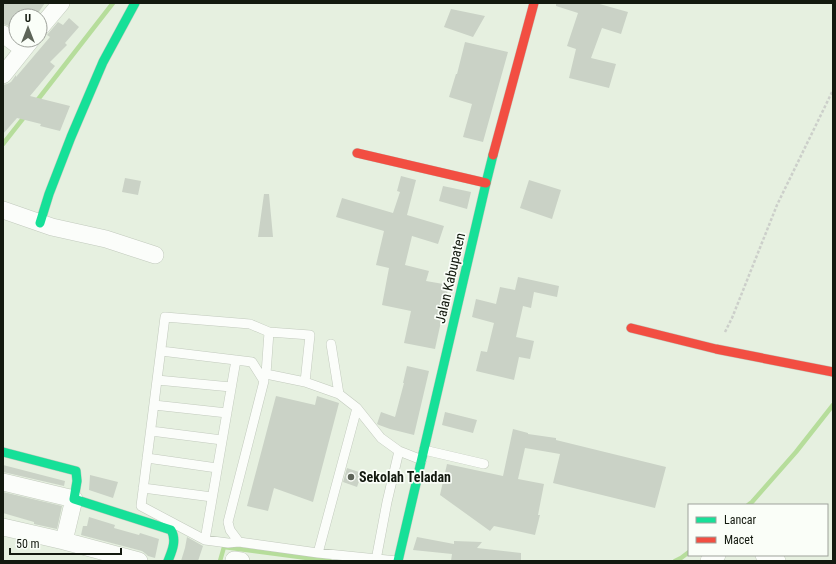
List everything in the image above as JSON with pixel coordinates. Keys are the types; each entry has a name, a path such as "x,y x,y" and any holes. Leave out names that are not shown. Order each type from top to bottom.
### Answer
{"street":[{"path":"48,18 61,3"},
{"path":"40,223 71,137 103,62 135,3"},
{"name":"Jalan Kabupaten","path":"398,561 486,183 534,3"},
{"path":"3,75 25,48"},
{"path":"357,153 486,183"},
{"path":"3,210 52,227 106,239 155,254"},
{"path":"631,328 716,349 833,372"},
{"path":"3,452 76,471 78,474 78,479 64,541"},
{"path":"3,482 74,499 171,530 174,533 174,539 168,561"},
{"path":"3,527 64,541 139,561"}],"lane":[{"path":"305,382 310,335 269,332 250,324 165,317 141,506 205,540 228,543 239,542 376,560 398,561"},
{"path":"239,542 230,530 228,522 264,381 263,374 269,332"},
{"path":"331,344 339,394"},
{"path":"161,351 252,362 263,374 305,382 339,394 357,408 381,438 399,451 422,460"},
{"path":"205,540 236,360"},
{"path":"157,380 231,387"},
{"path":"154,405 227,413"},
{"path":"318,553 357,408"},
{"path":"151,431 222,440"},
{"path":"424,450 484,464"},
{"path":"376,560 387,502 399,451"},
{"path":"147,458 217,468"},
{"path":"143,488 212,497"}],"path":[{"path":"716,349 732,318 777,205 833,90"}],"building":[{"path":"3,3 45,3 42,8 8,8 8,26 3,24"},
{"path":"556,3 596,3 628,12 621,34 602,28 591,58 616,64 609,88 569,78 576,49 567,46 578,13 556,6"},
{"path":"451,9 485,16 473,37 444,27"},
{"path":"69,18 79,27 65,43 67,45 50,62 55,66 30,96 70,106 60,131 40,126 41,124 17,118 3,134 3,85 11,82 41,48 48,48 48,39 50,37 48,34 58,22 63,25"},
{"path":"465,42 508,52 483,142 463,137 472,104 449,97 457,74"},
{"path":"401,176 416,180 407,215 444,226 438,244 412,236 405,265 429,271 426,281 449,285 435,349 404,343 411,311 382,305 389,268 376,265 384,231 336,217 342,198 393,213 400,192 397,191"},
{"path":"125,178 141,181 138,195 122,192"},
{"path":"529,180 561,190 552,219 520,208"},
{"path":"443,186 471,192 467,209 439,201"},
{"path":"264,194 269,194 273,237 258,237"},
{"path":"518,277 559,286 557,297 534,292 531,308 523,306 516,337 534,341 530,359 519,357 514,380 476,371 481,351 487,352 494,323 472,317 476,299 496,304 500,287 515,290"},
{"path":"407,366 429,371 414,435 377,424 381,412 395,417"},
{"path":"276,396 315,405 317,396 339,403 313,502 274,488 268,511 247,506"},
{"path":"445,412 477,420 473,433 442,425"},
{"path":"513,429 528,434 556,438 556,440 666,467 655,508 553,483 560,454 525,448 518,479 544,484 538,515 540,515 535,535 494,526 490,531 440,495 447,464 503,476"},
{"path":"3,465 65,481 64,486 3,472"},
{"name":"Sekolah Teladan","path":"347,468 362,473 357,487 343,482"},
{"path":"90,475 118,482 113,498 89,490"},
{"path":"3,492 62,506 57,529 34,524 34,522 3,513"},
{"path":"89,517 115,525 114,528 139,535 140,533 159,539 155,558 148,556 142,551 81,535 83,526 87,526"},
{"path":"187,537 203,546 198,561 181,561"},
{"path":"417,537 454,544 454,541 482,542 477,548 521,553 521,561 451,561 452,554 413,550"}],"waterway":[{"path":"36,102 113,3"},
{"path":"3,144 25,116"},
{"path":"749,504 796,452 833,405"},
{"path":"220,561 224,547 330,561"},
{"path":"675,561 688,553"}],"traffic: fast":[{"path":"40,223 49,194 71,137 103,62 135,3"},
{"path":"398,561 493,155"},
{"path":"3,452 76,471 77,481 74,499 171,530 174,542 168,561"}],"traffic: jam":[{"path":"493,155 534,3"},
{"path":"357,153 486,183"},
{"path":"631,328 716,349 833,372"}],"place":[{"name":"Sekolah Teladan","path":"351,477"}]}
